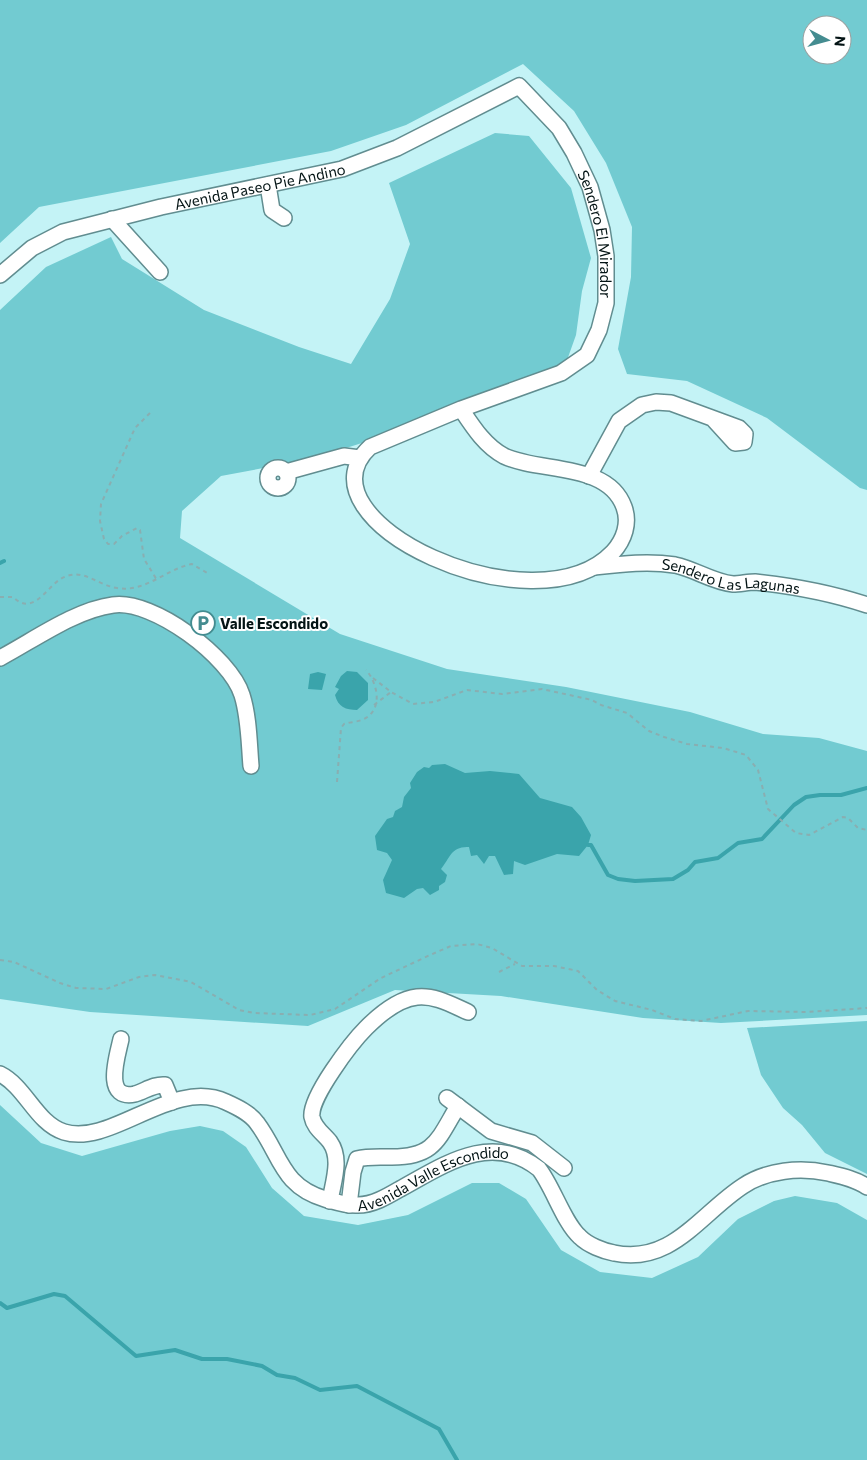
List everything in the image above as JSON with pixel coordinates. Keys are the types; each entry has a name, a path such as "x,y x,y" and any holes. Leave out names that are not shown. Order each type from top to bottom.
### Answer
{"street":[{"name":"Avenida Paseo Pie Andino","path":"0,275 18,258 47,239 79,226 342,169 397,148 519,86"},
{"name":"Sendero El Mirador","path":"360,458 377,443 461,409 561,373 587,355 599,330 606,303 606,256 602,230 590,188 574,152 558,128 519,86"},
{"path":"268,185 272,210 284,218"},
{"path":"112,220 160,272"},
{"path":"589,476 619,421 642,405 656,402 671,403 714,420"},
{"path":"286,472 344,456 360,458 356,466 355,483 365,508 386,530 423,553 484,576 516,581 554,578 591,568 616,549 625,531 625,510 619,496 610,486 589,476 503,455 484,440 461,409"},
{"path":"616,549 617,559 622,564"},
{"name":"Sendero Las Lagunas","path":"591,568 646,563 676,565 732,584 752,582 780,585 867,605"},
{"path":"0,658 92,609 116,604 142,609 174,624 205,645 227,669 241,693 247,722 251,766"},
{"path":"330,1201 337,1160 330,1142 317,1128 312,1117 316,1098 366,1028 402,1001 418,997 436,998 468,1012"},
{"path":"121,1039 113,1080 119,1090 126,1094 134,1094 160,1084 165,1085 172,1102"},
{"name":"Avenida Valle Escondido","path":"0,1074 18,1088 41,1116 62,1132 82,1136 103,1130 172,1102 191,1097 223,1101 244,1111 257,1122 281,1166 292,1181 305,1192 330,1201 349,1205 360,1206 382,1199 461,1156 488,1152 510,1154 529,1161 539,1169 580,1237 605,1251 630,1256 650,1254 668,1245 686,1234 744,1185 774,1174 794,1170 822,1172 845,1177 867,1187"},
{"path":"349,1205 357,1159 363,1157 410,1157 422,1154 436,1142 453,1102 498,1134 517,1137 532,1143 564,1168"},
{"path":"337,1160 355,1163"}],"path":[{"path":"150,413 140,420 135,428 101,504 100,521 104,539 108,544 114,544 130,531 137,528 140,530 144,559 157,580"},
{"path":"0,596 13,597 19,603 26,605 37,601 60,579 73,574 92,577 116,588 130,588 157,580 192,564 209,574"},
{"path":"366,670 391,692 413,704 434,702 466,690 502,694 542,689 592,700 601,706 627,713 650,732 687,744 723,748 746,756 758,770 768,809 772,815 796,833 809,834 842,818 848,818 858,828 867,830"},
{"path":"337,782 341,728 344,724 363,720 369,715 377,695 373,678"},
{"path":"374,706 391,692"},
{"path":"499,972 515,964"}],"shaded area":[{"path":"0,0 867,0 867,490 860,488 767,418 687,381 627,374 618,349 631,277 632,227 606,163 574,111 523,64 406,125 331,151 39,207 0,243"},
{"path":"495,133 529,136 571,188 591,258 582,291 576,335 566,363 397,432 311,459 221,476 182,511 180,538 340,634 447,669 566,687 690,712 763,734 819,738 867,751 867,1015 721,1023 643,1018 501,996 395,990 308,1026 90,1012 0,999 0,310 46,267 111,237 122,259 204,310 299,347 351,364 390,299 410,244 389,183"},
{"path":"347,671 357,672 368,683 368,700 357,710 343,707 335,695 339,689 335,687 341,676"},
{"path":"318,672 326,674 322,690 308,689 310,674"},
{"path":"445,764 465,773 490,771 519,774 540,798 572,807 581,817 591,835 588,845 579,856 557,854 525,865 514,861 513,874 504,875 495,856 489,856 484,864 477,855 471,856 469,847 458,848 441,869 447,875 445,882 439,886 439,890 430,895 423,888 417,889 404,898 386,893 383,880 392,860 387,853 377,850 375,836 387,819 393,817 395,811 402,807 404,797 411,788 410,783 417,772 424,767 429,768 432,765"},
{"path":"867,1021 867,1174 825,1153 802,1125 783,1108 761,1075 747,1028"},
{"path":"0,1105 41,1143 82,1156 170,1131 200,1126 223,1131 246,1147 272,1188 304,1216 358,1225 408,1215 472,1183 499,1183 526,1199 561,1250 600,1272 652,1278 698,1257 738,1219 774,1201 795,1196 837,1203 867,1220 867,1460 0,1460"}],"waterway":[{"path":"0,563 4,561"},
{"path":"588,845 591,845 608,875 618,879 635,881 673,879 688,870 695,862 718,858 738,843 762,839 794,805 806,797 841,795 867,788"},
{"path":"0,1303 7,1308 54,1294 65,1296 136,1356 175,1350 202,1359 227,1359 262,1366 277,1375 295,1378 320,1390 357,1386 439,1429 457,1460"}],"place":[{"name":"Valle Escondido","path":"203,623"}]}
